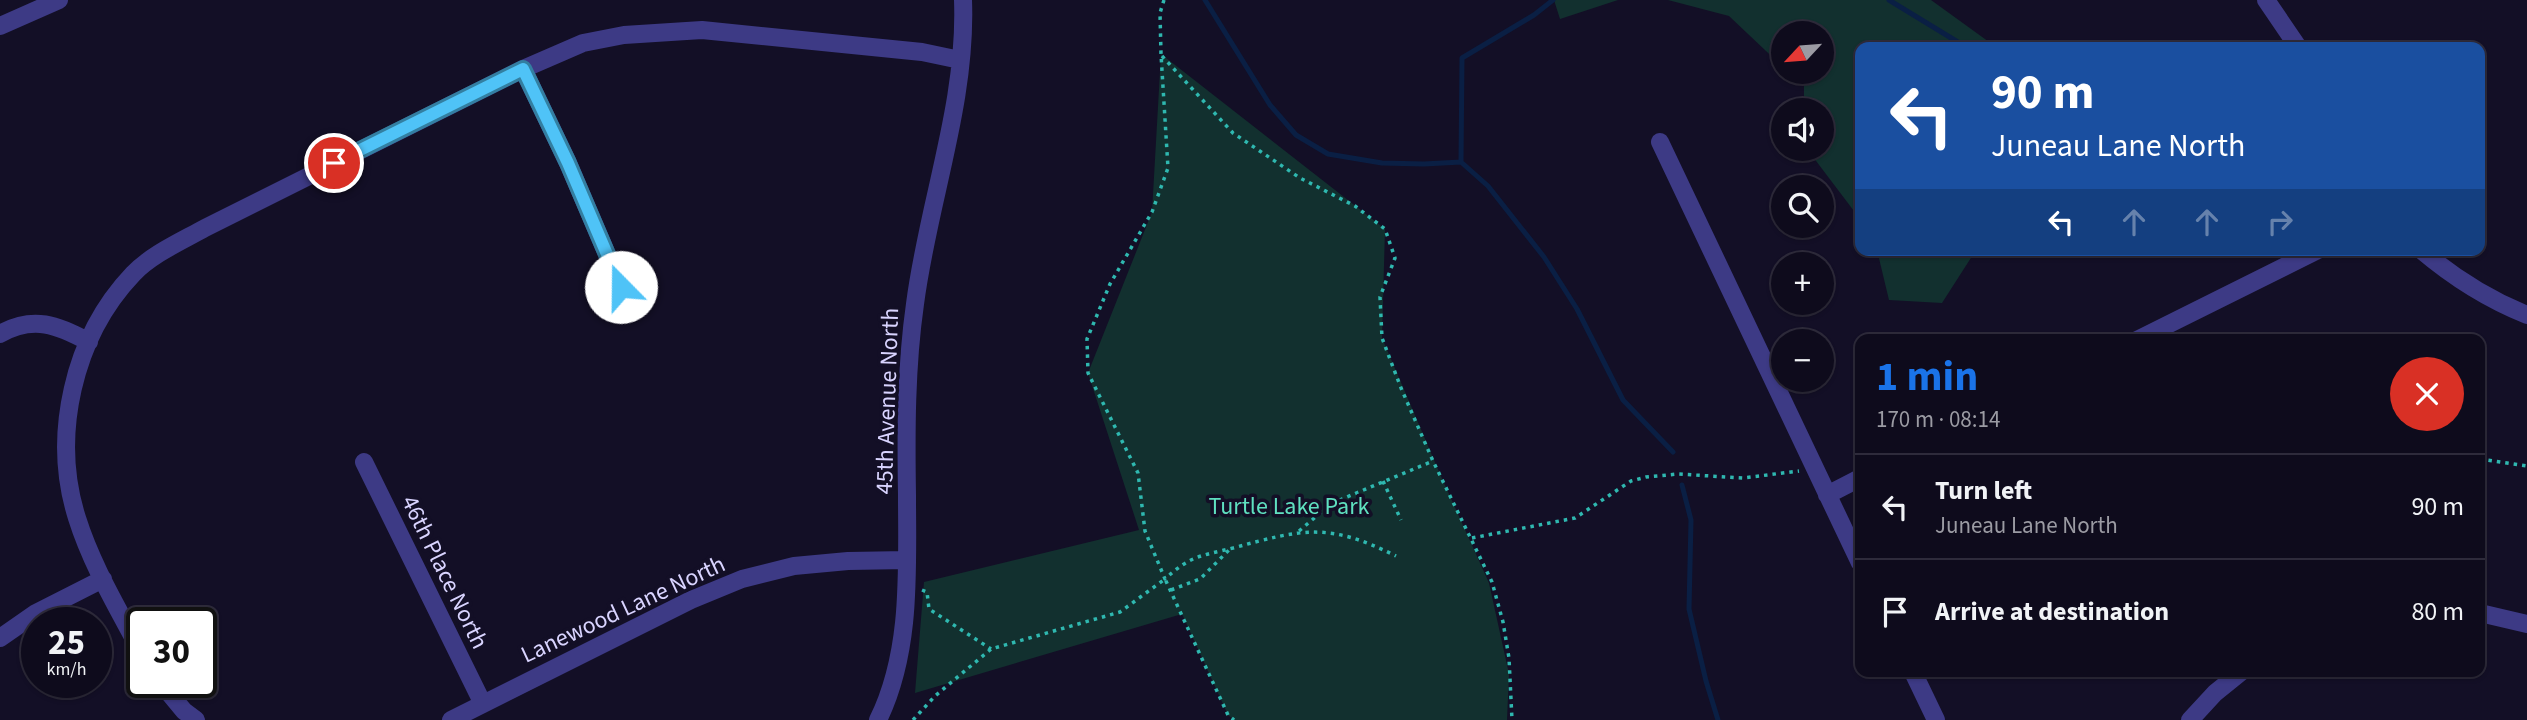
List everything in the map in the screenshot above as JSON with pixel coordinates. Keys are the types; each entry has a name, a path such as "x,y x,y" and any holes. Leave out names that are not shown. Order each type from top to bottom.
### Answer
{"street":[{"path":"0,26 59,0"},
{"name":"45th Avenue North","path":"878,720 896,669 904,626 909,356 915,301 951,134 964,23 964,0"},
{"path":"2266,0 2295,42"},
{"path":"126,623 103,579 77,518 67,474 66,428 73,383 89,342 108,305 134,273 169,248 523,69 583,43 625,35 702,30 922,52 960,60"},
{"path":"523,69 568,163 621,287"},
{"path":"1660,142 1855,553"},
{"path":"2149,334 2306,256"},
{"path":"2428,256 2461,282 2504,306 2527,315"},
{"path":"0,334 28,323 47,324 65,328 89,342"},
{"name":"46th Place North","path":"363,462 483,704"},
{"path":"1827,495 1855,481"},
{"name":"Lanewood Lane North","path":"451,720 691,600 742,579 794,566 848,561 907,560"},
{"path":"0,638 36,613 103,579"},
{"path":"2485,614 2527,624"},
{"path":"1915,677 1936,720"},
{"path":"2190,720 2215,693 2235,677"},
{"path":"173,698 196,720"}],"path":[{"path":"1164,0 1160,13 1168,168 1152,212 1110,284 1087,339 1088,373 1138,473 1145,531 1228,715 1234,720"},
{"path":"1161,54 1233,133 1300,178 1355,206 1385,229 1395,258 1380,297 1382,338 1433,461 1492,582 1509,658 1511,720"},
{"path":"2485,460 2527,466"},
{"path":"1297,533 1325,509 1342,499 1433,461"},
{"path":"1472,538 1575,517 1631,481 1646,477 1678,474 1743,478 1814,469"},
{"path":"1383,481 1401,520"},
{"path":"914,720 935,696 991,649 1120,612 1166,579 1185,561 1279,535 1312,530 1346,535 1396,556"},
{"path":"1171,590 1200,579 1230,548"},
{"path":"906,581 927,592 929,609 991,649"}],"green space":[{"path":"1554,0 1618,0 1560,19"},
{"path":"1668,0 1931,0 1989,42 1855,42 1855,212 1834,185 1834,175 1827,175 1816,161 1834,161 1834,98 1804,98 1802,84 1834,84 1834,21 1771,21 1771,56 1729,16"},
{"name":"Turtle Lake Park","path":"1161,54 1385,229 1382,338 1489,583 1509,674 1507,720 1234,720 1228,715 1182,614 915,693 924,582 1139,530 1088,373 1152,212"},
{"path":"1878,256 1972,256 1942,303 1889,300"}],"waterway":[{"path":"1205,0 1270,105 1296,135 1328,154 1382,163 1461,162 1488,186 1544,257 1577,309 1623,400 1673,452"},
{"path":"1461,162 1462,58 1534,15 1553,0"},
{"path":"1889,0 1958,42"},
{"path":"1682,485 1691,520 1689,609 1718,720"}],"route":[{"path":"334,163 523,69 568,163 621,287"}]}
